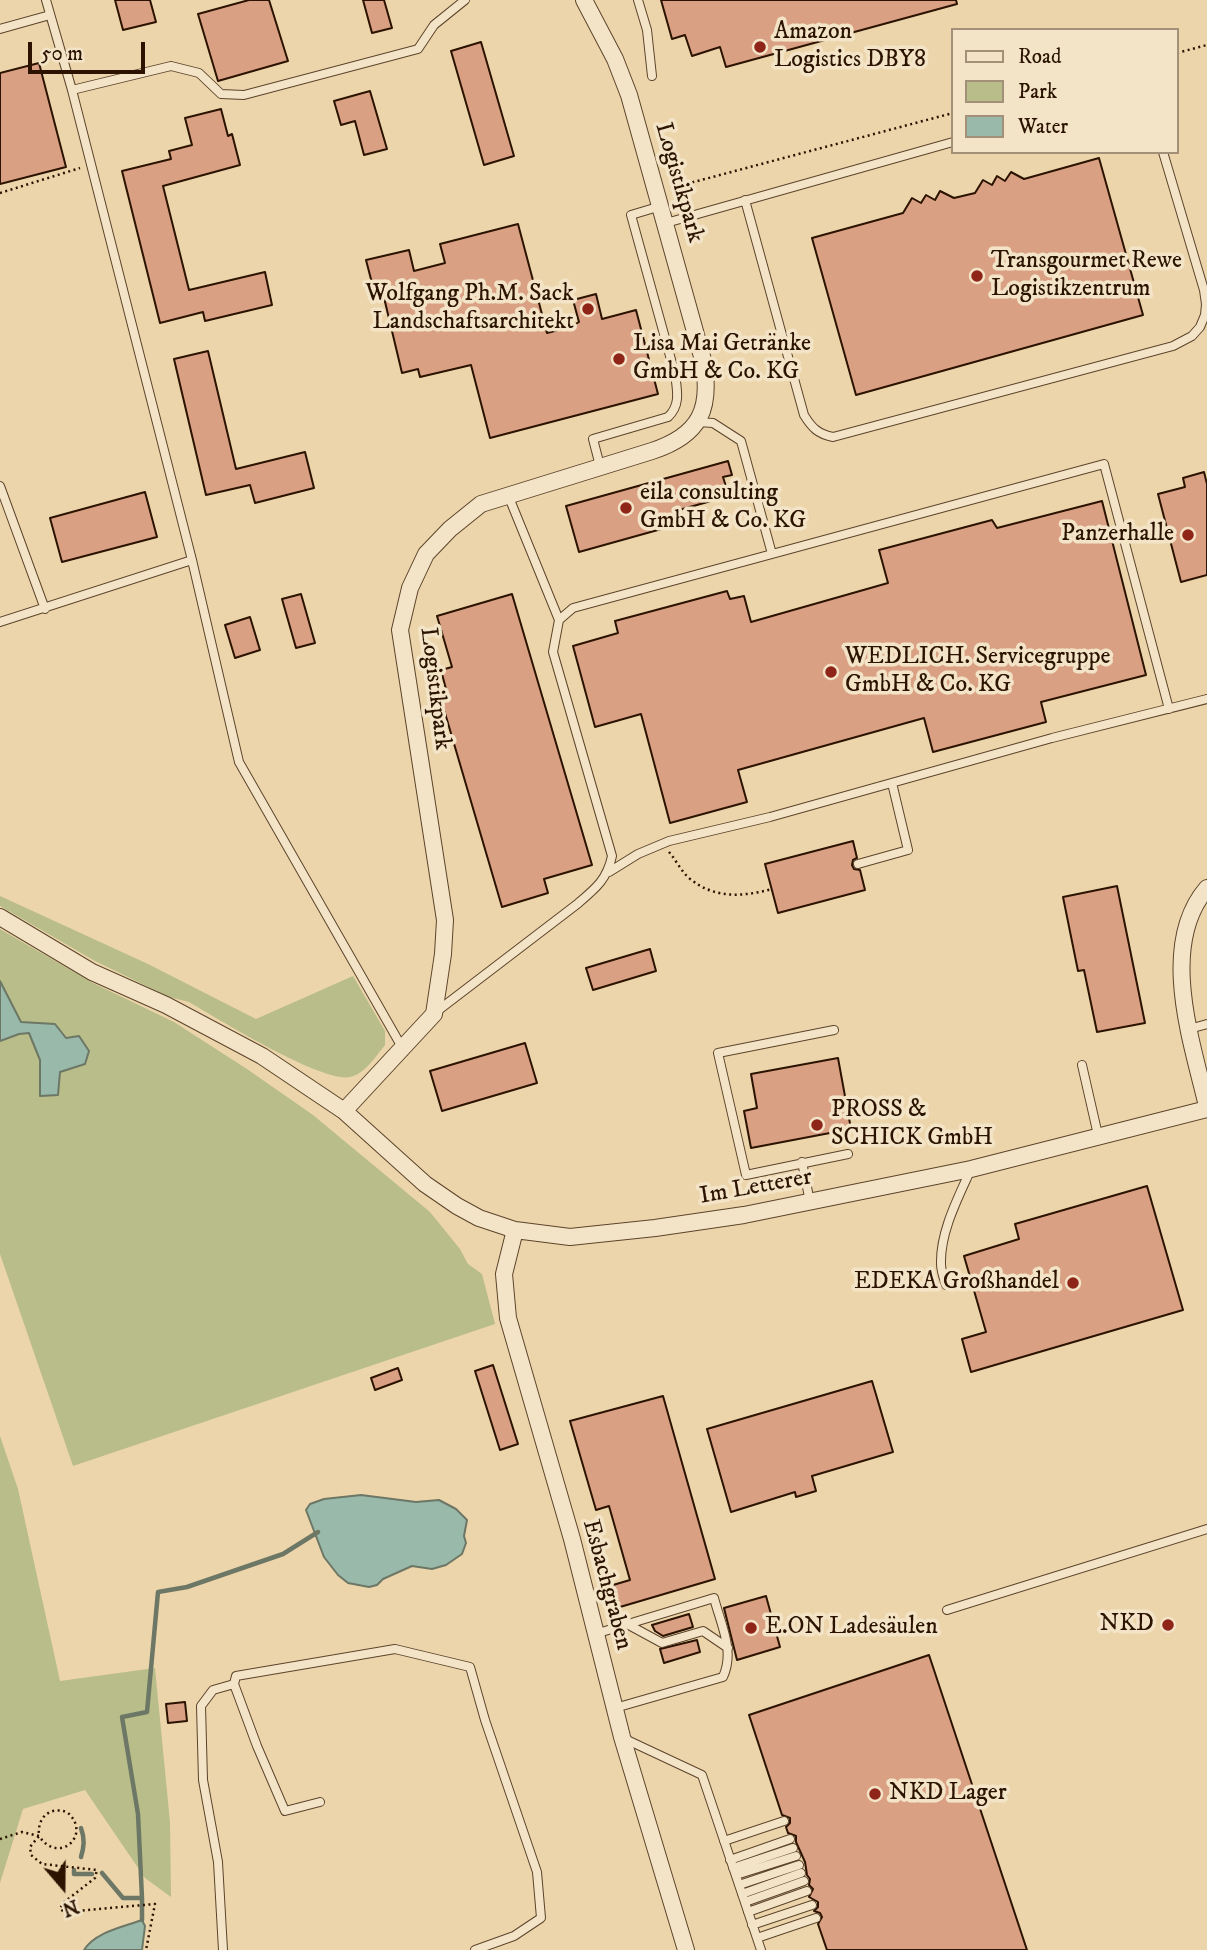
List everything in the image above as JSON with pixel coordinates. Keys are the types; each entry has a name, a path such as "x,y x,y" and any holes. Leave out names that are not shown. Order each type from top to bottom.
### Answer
{"street":[{"name":"Logistikpark","path":"434,1014 442,965 445,920 400,630 410,589 426,554 450,528 481,504 671,444 690,432 698,422 706,401 706,376 629,95 615,59 584,0"},
{"path":"1207,888 1190,919 1180,969 1189,1029 1207,1107"},
{"path":"0,917 92,972 166,1005 262,1056 344,1111 434,1014"},
{"name":"Im Letterer","path":"344,1111 425,1184 457,1206 479,1218 515,1230 570,1237 700,1222 810,1202 971,1169 1207,1107"},
{"name":"Esbachgraben","path":"515,1230 504,1274 508,1318 572,1539 622,1737 686,1950"}],"lane":[{"path":"46,0 72,90 192,560 239,762 403,1049"},
{"path":"72,90 171,66 199,73 221,94 244,94 418,49 434,25 465,0"},
{"path":"638,0 647,30 652,76"},
{"path":"0,29 50,15"},
{"path":"666,223 951,143"},
{"path":"745,200 804,415 814,430 834,437 1173,346 1192,336 1205,315 1204,290 1164,154"},
{"path":"600,466 593,439 668,417 676,410 678,397 675,374 631,215 659,199"},
{"path":"698,422 713,423 741,441 772,554"},
{"path":"559,620 573,608 1104,464 1169,709"},
{"path":"0,486 44,609"},
{"path":"508,495 559,620 553,652 612,856 609,872"},
{"path":"0,622 192,560"},
{"path":"434,1014 576,905 597,887 609,872 638,854 662,844 1207,699"},
{"path":"859,864 908,850 892,783"},
{"path":"1189,1029 1207,1024"},
{"path":"834,1030 718,1053 746,1175 848,1154"},
{"path":"1082,1065 1098,1136"},
{"path":"802,1162 810,1202"},
{"path":"946,1285 940,1265 945,1237 971,1169"},
{"path":"947,1610 1207,1529"},
{"path":"595,1634 714,1598 728,1648 729,1663 723,1677 615,1709"},
{"path":"627,1624 662,1643 703,1631 728,1648"},
{"path":"320,1802 285,1811 233,1684 236,1676 395,1649 470,1667 485,1720 537,1872 541,1918 514,1936 475,1950"},
{"path":"223,1950 218,1862 203,1780 201,1706 213,1689 233,1684"},
{"path":"622,1737 702,1775 761,1950"},
{"path":"724,1841 784,1821"},
{"path":"733,1867 790,1839"},
{"path":"733,1867 800,1869"},
{"path":"739,1885 800,1869"},
{"path":"743,1898 800,1869"},
{"path":"748,1912 800,1869"},
{"path":"752,1925 812,1905"},
{"path":"757,1938 816,1918"}],"path":[{"path":"1179,52 1207,45"},
{"path":"659,199 951,114"},
{"path":"0,193 91,165"},
{"path":"662,844 688,877 721,895 741,895 772,889"},
{"path":"0,1839 22,1832 39,1836 52,1848 64,1848 75,1838 76,1824 67,1812 53,1810 46,1814 38,1827 39,1836 30,1847 31,1855 43,1864 97,1870 95,1878 63,1903 60,1909 65,1912 155,1905 146,1950"}],"green space":[{"path":"0,896 148,964 256,1019 353,976 385,1031 385,1045 370,1064 350,1077 317,1070 245,1035 189,1002 169,997 95,961 0,906"},
{"path":"0,929 93,983 174,1022 313,1115 430,1212 460,1249 468,1264 482,1274 495,1324 73,1466 0,1254 0,1041 29,1033 40,1060 40,1096 60,1072 85,1064 55,1024 21,1022 0,981"},
{"path":"0,1436 18,1489 60,1681 155,1668 170,1822 171,1897 145,1878 85,1790 23,1809 0,1883"}],"water":[{"path":"0,981 21,1022 55,1024 66,1038 79,1036 89,1051 85,1064 60,1072 58,1095 40,1096 40,1060 29,1033 0,1041"},
{"path":"361,1495 416,1502 439,1500 456,1509 467,1520 464,1536 466,1543 462,1554 446,1565 432,1569 412,1566 383,1579 377,1585 369,1587 348,1583 324,1557 306,1510 310,1504 324,1499"},
{"path":"142,1920 145,1926 142,1950 84,1950 102,1934"}],"building":[{"path":"115,0 150,0 156,22 123,30"},
{"path":"249,0 269,0 288,61 218,81 198,14"},
{"path":"363,0 384,0 392,28 372,33"},
{"name":"Amazon Logistics DBY8","path":"661,0 956,0 957,4 726,67 720,47 692,56 685,35 672,39"},
{"path":"481,42 514,156 484,165 451,51"},
{"path":"39,63 66,167 0,184 0,73"},
{"path":"370,91 387,149 364,155 355,121 341,125 334,101"},
{"path":"221,109 228,136 232,134 240,165 163,186 189,290 265,272 272,305 205,321 203,312 160,323 122,171 171,159 169,151 192,145 185,118"},
{"name":"Transgourmet Rewe Logistikzentrum","path":"1099,158 1143,315 856,395 812,238 903,213 912,198 921,203 926,195 935,200 940,191 954,198 975,193 983,180 992,185 997,176 1005,181 1011,172 1024,179"},
{"path":"518,224 547,333 579,322 573,300 596,294 602,319 636,310 658,394 490,438 471,365 420,377 418,369 402,373 381,285 373,287 366,260 409,250 414,271 445,263 440,244"},
{"path":"208,351 236,469 305,452 314,488 255,503 250,485 206,495 174,359"},
{"name":"eila consulting GmbH & Co. KG","path":"728,461 732,475 723,477 729,496 679,510 683,523 579,552 566,506"},
{"name":"Panzerhalle","path":"1204,472 1207,484 1207,575 1181,582 1158,494 1185,487 1183,478"},
{"path":"145,492 157,537 62,562 50,518"},
{"path":"1102,501 1146,675 1041,702 1046,722 933,752 924,718 738,770 747,802 670,823 641,714 595,727 573,646 618,633 615,621 727,591 730,599 744,596 751,622 888,583 879,550 992,520 997,528"},
{"path":"301,594 315,643 296,648 282,599"},
{"path":"512,594 592,865 544,879 548,893 502,907 440,696 447,693 441,670 452,667 437,616"},
{"path":"250,617 260,650 235,658 225,625"},
{"path":"853,841 857,858 852,865 854,869 860,870 865,890 778,913 765,864"},
{"path":"1117,886 1145,1023 1097,1032 1084,970 1078,971 1063,897"},
{"path":"650,949 656,971 593,990 586,968"},
{"path":"525,1043 537,1083 442,1111 430,1071"},
{"path":"838,1058 851,1129 751,1148 744,1111 757,1108 751,1074"},
{"name":"EDEKA Großhandel","path":"1147,1186 1183,1310 971,1372 962,1339 986,1332 964,1256 1019,1239 1015,1224"},
{"path":"493,1365 518,1444 500,1450 475,1371"},
{"path":"398,1368 402,1380 375,1390 371,1378"},
{"path":"872,1381 893,1452 812,1476 816,1491 796,1497 795,1492 731,1512 707,1429"},
{"path":"663,1396 715,1579 620,1607 613,1585 630,1580 609,1506 596,1510 570,1421"},
{"name":"E.ON Ladesäulen","path":"766,1596 780,1647 737,1660 724,1608"},
{"path":"689,1614 693,1627 663,1636 655,1631 652,1625"},
{"path":"697,1640 700,1652 664,1663 660,1649"},
{"name":"NKD Lager","path":"929,1655 1027,1950 827,1950 818,1924 822,1917 814,1911 818,1902 809,1897 813,1889 809,1885 805,1862 796,1836 788,1833 786,1827 790,1818 782,1815 749,1715"},
{"path":"185,1702 187,1721 168,1723 166,1704"}],"waterway":[{"path":"142,1898 138,1814 122,1717 147,1712 158,1592 187,1587 283,1554 318,1532"},
{"path":"81,1828 84,1843 81,1857"},
{"path":"74,1870 74,1874 92,1874"},
{"path":"102,1873 123,1898 142,1898 142,1920"}],"place":[{"name":"Amazon Logistics DBY8","path":"760,47"},
{"name":"Transgourmet Rewe Logistikzentrum","path":"977,276"},
{"name":"Wolfgang Ph.M. Sack Landschaftsarchitekt","path":"588,309"},
{"name":"Lisa Mai Getränke GmbH & Co. KG","path":"619,359"},
{"name":"eila consulting GmbH & Co. KG","path":"626,508"},
{"name":"Panzerhalle","path":"1188,535"},
{"name":"WEDLICH. Servicegruppe GmbH & Co. KG","path":"831,672"},
{"name":"PROSS & SCHICK GmbH","path":"817,1125"},
{"name":"EDEKA Großhandel","path":"1073,1283"},
{"name":"NKD","path":"1168,1625"},
{"name":"E.ON Ladesäulen","path":"751,1628"},
{"name":"NKD Lager","path":"875,1794"}]}
